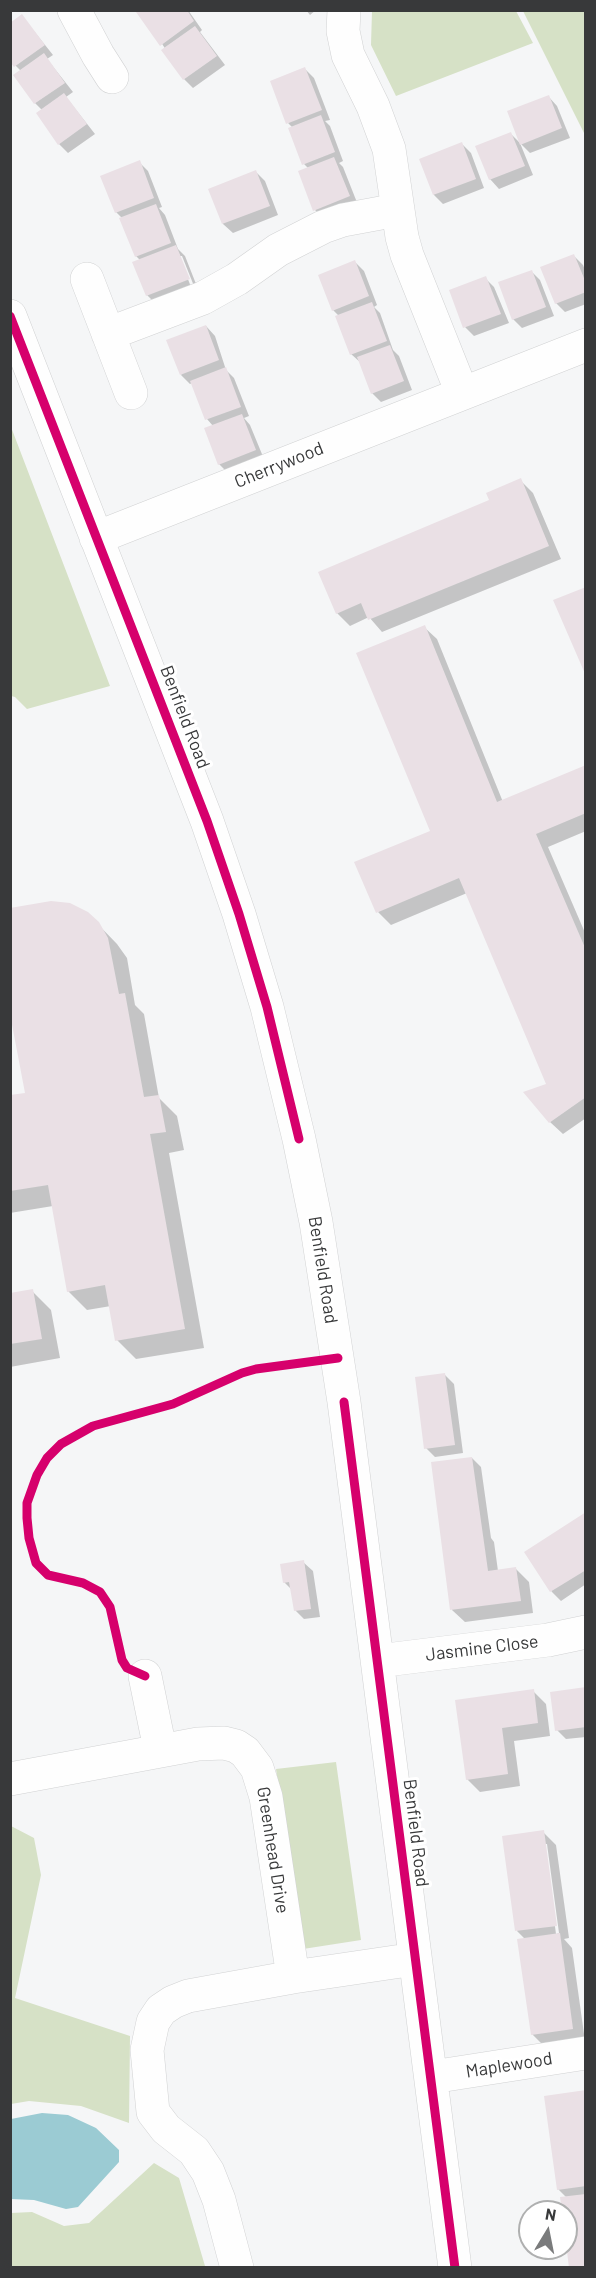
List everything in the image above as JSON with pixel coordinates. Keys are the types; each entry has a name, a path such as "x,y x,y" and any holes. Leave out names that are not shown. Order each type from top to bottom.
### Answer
{"street":[{"path":"344,10 343,31 348,56 373,106 389,149 407,255 462,393"},
{"path":"75,11 112,77"},
{"path":"108,334 203,298 237,279 278,250 323,227 343,220 398,210"},
{"path":"87,279 131,393"},
{"name":"Benfield Road","path":"10,316 207,821 239,914 284,1072 312,1202 330,1312 378,1661 455,2268"},
{"name":"Cherrywood","path":"96,537 585,345"},
{"name":"Jasmine Close","path":"378,1661 548,1640 585,1632"},
{"path":"145,1676 160,1749"},
{"name":"Greenhead Drive","path":"10,1779 160,1749 214,1742 236,1746 245,1752 257,1768 266,1797 293,1977"},
{"path":"237,2268 219,2200 208,2172 194,2151 166,2129 153,2112 147,2050 153,2022 161,2010 173,2002 200,1993 415,1959"},
{"name":"Maplewood","path":"432,2077 585,2053"}],"green space":[{"path":"372,11 516,11 533,43 396,96 371,45"},
{"path":"523,11 585,11 585,135"},
{"path":"11,427 110,686 27,709 11,696"},
{"path":"336,1762 361,1940 303,1949 276,1769"},
{"path":"11,1826 34,1838 41,1875 15,1998 130,2036 129,2123 81,2106 29,2101 11,2104"},
{"path":"154,2163 179,2178 205,2266 11,2267 11,2213 32,2212 64,2226 89,2223"}],"water":[{"path":"42,2113 68,2115 96,2128 119,2150 119,2162 78,2207 66,2209 34,2200 11,2199 11,2119"}],"building":[{"path":"138,10 187,10 194,21 160,46 136,12"},
{"path":"22,14 45,45 14,67 10,62 10,23"},
{"path":"195,26 217,56 183,80 161,50"},
{"path":"44,53 65,83 34,104 13,75"},
{"path":"305,67 322,110 286,124 270,81"},
{"path":"64,93 87,124 58,145 36,113"},
{"path":"549,95 562,128 520,145 507,111"},
{"path":"321,115 335,152 302,165 288,128"},
{"path":"511,132 525,166 489,180 475,146"},
{"path":"462,142 476,179 433,195 419,159"},
{"path":"334,157 350,196 313,211 298,171"},
{"path":"140,160 154,198 115,213 100,176"},
{"path":"256,170 270,206 222,224 208,189"},
{"path":"156,204 171,243 135,257 119,218"},
{"path":"176,245 190,279 146,296 132,262"},
{"path":"574,254 586,283 586,292 555,304 540,267"},
{"path":"355,260 369,296 332,311 318,275"},
{"path":"532,270 546,307 512,320 498,282"},
{"path":"486,276 501,314 463,328 449,290"},
{"path":"372,302 387,341 350,355 335,316"},
{"path":"206,325 219,360 180,375 166,340"},
{"path":"390,345 404,381 371,394 357,357"},
{"path":"226,367 241,407 205,420 190,381"},
{"path":"242,414 256,450 218,465 204,428"},
{"path":"521,478 549,546 368,620 361,603 336,614 318,572 489,500 486,493"},
{"path":"586,587 586,676 553,600"},
{"path":"425,625 497,802 586,765 586,813 536,834 586,950 586,1097 549,1123 523,1092 546,1084 459,878 376,913 354,862 430,831 356,653"},
{"path":"51,901 70,903 88,912 99,922 108,938 119,994 125,993 144,1097 159,1095 166,1132 150,1134 185,1329 115,1341 105,1285 67,1292 48,1185 10,1191 10,1095 25,1093 10,1014 10,908"},
{"path":"33,1289 42,1339 10,1344 10,1293"},
{"path":"445,1373 455,1445 424,1449 415,1377"},
{"path":"472,1457 488,1571 516,1567 521,1601 450,1610 431,1462"},
{"path":"586,1512 586,1570 550,1592 524,1552"},
{"path":"304,1560 311,1609 294,1611 289,1582 283,1583 280,1564"},
{"path":"586,1687 586,1727 555,1731 550,1692"},
{"path":"534,1689 538,1723 502,1728 508,1774 466,1780 455,1700"},
{"path":"544,1830 557,1926 515,1931 502,1836"},
{"path":"560,1933 573,2029 531,2035 517,1939"},
{"path":"586,2090 586,2186 557,2190 544,2096"},
{"path":"586,2194 586,2268 569,2268 568,2260 578,2260 578,2200 560,2200 560,2197"}],"cycle path":[{"path":"10,316 207,821 239,914 267,1007 299,1139"},
{"path":"145,1676 127,1668 122,1660 110,1607 100,1592 83,1583 48,1575 36,1563 29,1538 27,1503 37,1475 47,1458 61,1444 93,1426 173,1404 242,1373 338,1358"},
{"path":"344,1402 455,2268"}]}
